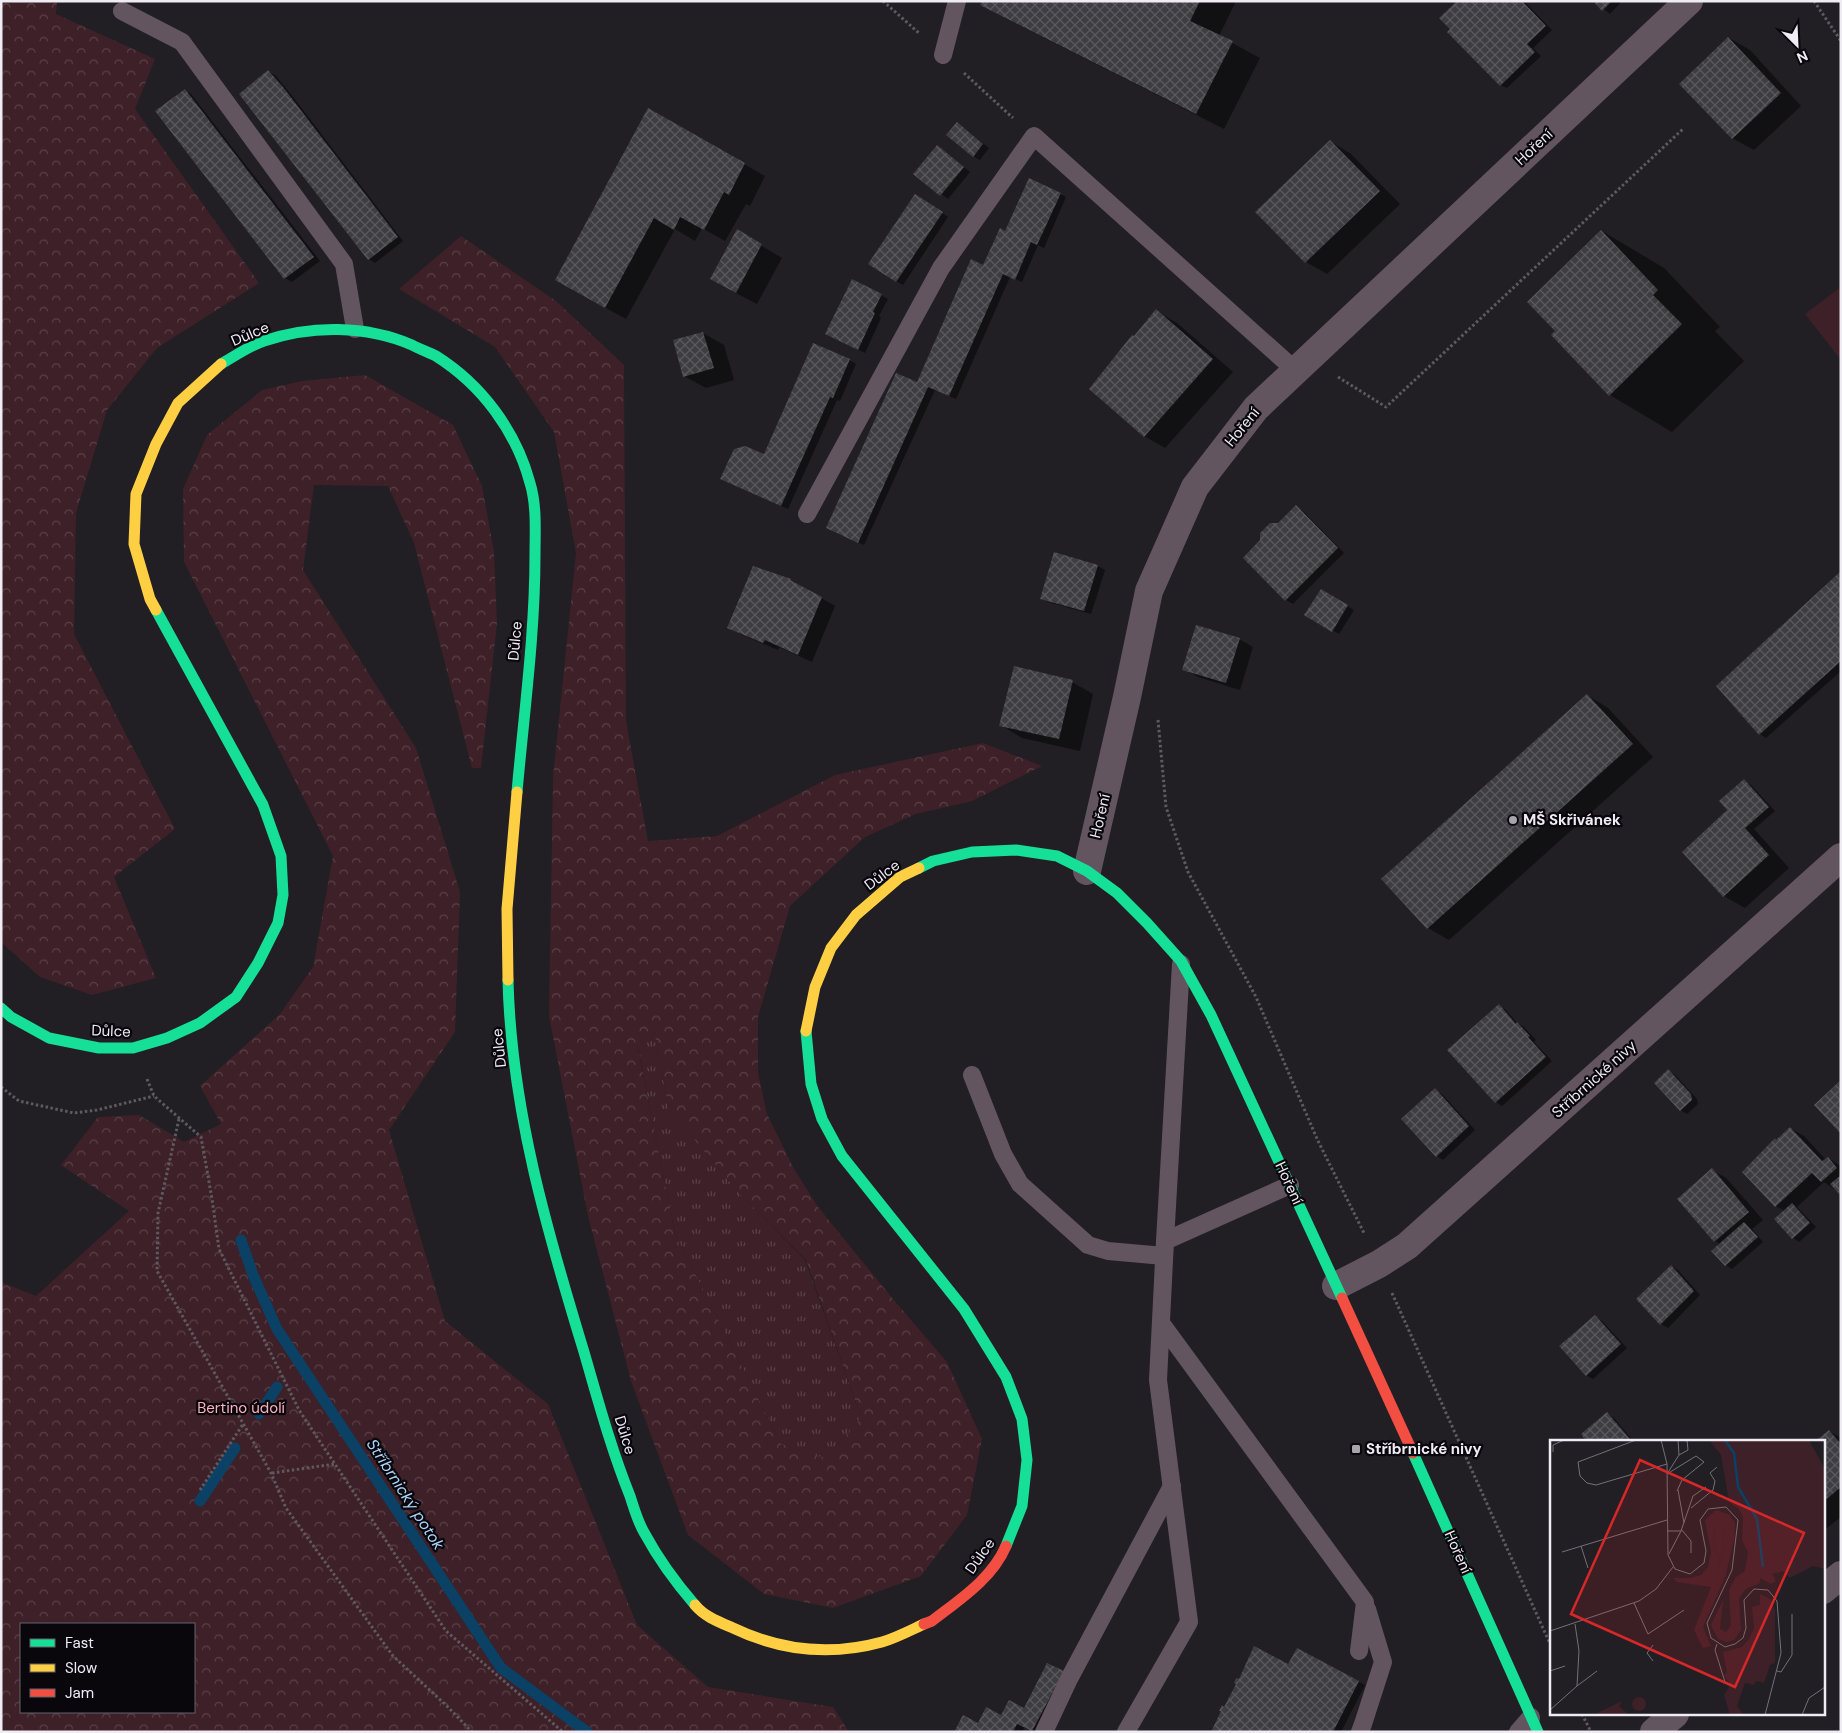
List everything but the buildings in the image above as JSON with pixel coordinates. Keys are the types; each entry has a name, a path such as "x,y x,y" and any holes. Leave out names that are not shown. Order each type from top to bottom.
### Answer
{"main road":[{"name":"Důlce","path":"1,1008 11,1017 49,1038 99,1048 133,1048 167,1038 200,1024 236,997 258,963 278,923 283,895 280,856 263,805 150,599 134,544 136,494 156,444 178,403 217,366 263,341 300,332 355,329 395,338 435,356 468,381 491,405 517,445 531,485 535,523 535,588 507,909 509,1005 518,1089 533,1172 551,1244 620,1471 644,1533 673,1579 703,1614 743,1633 786,1647 834,1651 883,1642 932,1621 974,1589 1002,1555 1022,1506 1027,1460 1022,1419 1006,1377 964,1309 842,1156 822,1119 814,1093 805,1035 815,987 831,948 856,915 900,877 933,861 972,852 1016,850 1057,856 1087,871"},
{"name":"Hoření","path":"1087,871 1117,893 1181,961 1211,1015 1431,1491 1533,1727"}],"street":[{"name":"Hoření","path":"1087,871 1127,698 1149,591 1196,487 1256,408 1689,1"},
{"name":"Stříbrnické nivy","path":"1336,1286 1379,1264 1408,1246 1841,857"},
{"path":"1824,1589 1841,1575"},
{"path":"1654,1732 1673,1716"}],"lane":[{"path":"943,55 957,1"},
{"path":"122,10 182,42 344,264 355,329"},
{"path":"807,514 941,268 1034,136 1296,371"},
{"path":"1126,1732 1190,1622 1158,1380 1181,961"},
{"path":"972,1075 1003,1154 1020,1184 1088,1244 1108,1250 1165,1248 1290,1185"},
{"path":"1161,1323 1332,1554 1365,1602 1382,1662 1360,1732"},
{"path":"1044,1732 1069,1679 1172,1486"},
{"path":"1359,1651 1365,1602"},
{"path":"1518,1732 1533,1727"}],"path":[{"path":"1814,1 1841,41"},
{"path":"1330,372 1386,407 1684,128"},
{"path":"1158,713 1166,806 1188,872 1256,997 1318,1141 1379,1264 1550,1644"},
{"path":"1,1087 19,1102 74,1113 97,1110 154,1096 201,1137 219,1249 299,1410 446,1631 563,1732"},
{"path":"179,1119 158,1213 157,1270 271,1473 286,1508 393,1656 448,1706 472,1732"},
{"path":"200,1490 243,1424"},
{"path":"271,1473 335,1464"},
{"path":"1583,1716 1591,1732"}],"green space":[{"path":"1,1 57,1 56,14 155,59 135,109 259,283 157,348 107,410 76,513 74,634 175,829 114,877 156,978 92,995 40,977 1,942"},
{"path":"461,236 556,301 624,365 626,721 648,841 717,836 835,775 983,743 1042,766 972,801 916,814 865,837 790,906 758,1017 758,1073 767,1114 794,1169 818,1207 947,1362 982,1439 967,1515 921,1576 833,1608 764,1594 688,1535 631,1381 588,1216 549,1016 553,777 576,553 554,432 495,347 399,289","holes":["654,1031 669,1110 741,1195 806,1260 861,1417 828,1459 781,1444 675,1234 637,1044"]},
{"path":"1841,287 1841,360 1805,314"},
{"name":"Bertino údolí","path":"365,375 453,425 482,486 494,552 497,623 481,768 472,768 414,543 388,486 314,485 303,570 416,748 460,892 455,1032 389,1130 445,1321 548,1404 637,1625 708,1687 833,1707 849,1732 1,1732 1,1282 36,1296 129,1211 61,1165 98,1117 139,1115 184,1142 221,1124 200,1086 280,1014 313,967 333,856 184,562 183,489 207,435 262,390 302,381"},
{"path":"654,1031 669,1110 741,1195 805,1260 861,1417 828,1460 781,1444 675,1234 637,1043"}],"waterway":[{"name":"Stříbrnický potok","path":"241,1240 253,1275 277,1329 501,1668 587,1732"},
{"path":"259,1414 277,1387"},
{"path":"200,1501 235,1448"}],"traffic: fast":[{"path":"221,364 258,343 300,332 338,330 376,334 394,338 436,356 468,381 495,411 516,445 524,464 535,510 535,585 529,674 517,792"},
{"path":"1,1008 11,1017 49,1038 99,1048 133,1048 167,1038 200,1023 236,997 258,963 278,923 283,895 281,856 263,805 156,610"},
{"path":"919,868 933,861 972,852 1016,850 1057,856 1087,871 1117,893 1147,923 1181,961 1211,1015 1342,1298"},
{"path":"508,980 516,1075 533,1169 557,1261 600,1406 640,1525 662,1562 695,1605"},
{"path":"806,1031 811,1084 822,1119 842,1156 964,1309 1006,1377 1022,1419 1027,1460 1022,1506 1006,1546"},
{"path":"1413,1453 1538,1732"}],"traffic: slow":[{"path":"156,610 150,599 134,544 136,494 156,444 178,403 221,364"},
{"path":"508,980 507,909 517,792"},
{"path":"806,1031 815,987 831,948 856,915 900,877 919,868"},
{"path":"695,1605 712,1619 751,1636 769,1642 806,1649 825,1650 863,1646 887,1640 924,1624"}],"traffic: jam":[{"path":"1342,1298 1413,1453"},
{"path":"924,1624 932,1621 984,1579 1000,1558 1006,1546"}],"place":[{"name":"MŠ Skřivánek","path":"1513,820"},
{"name":"Stříbrnické nivy","path":"1356,1449"}]}
